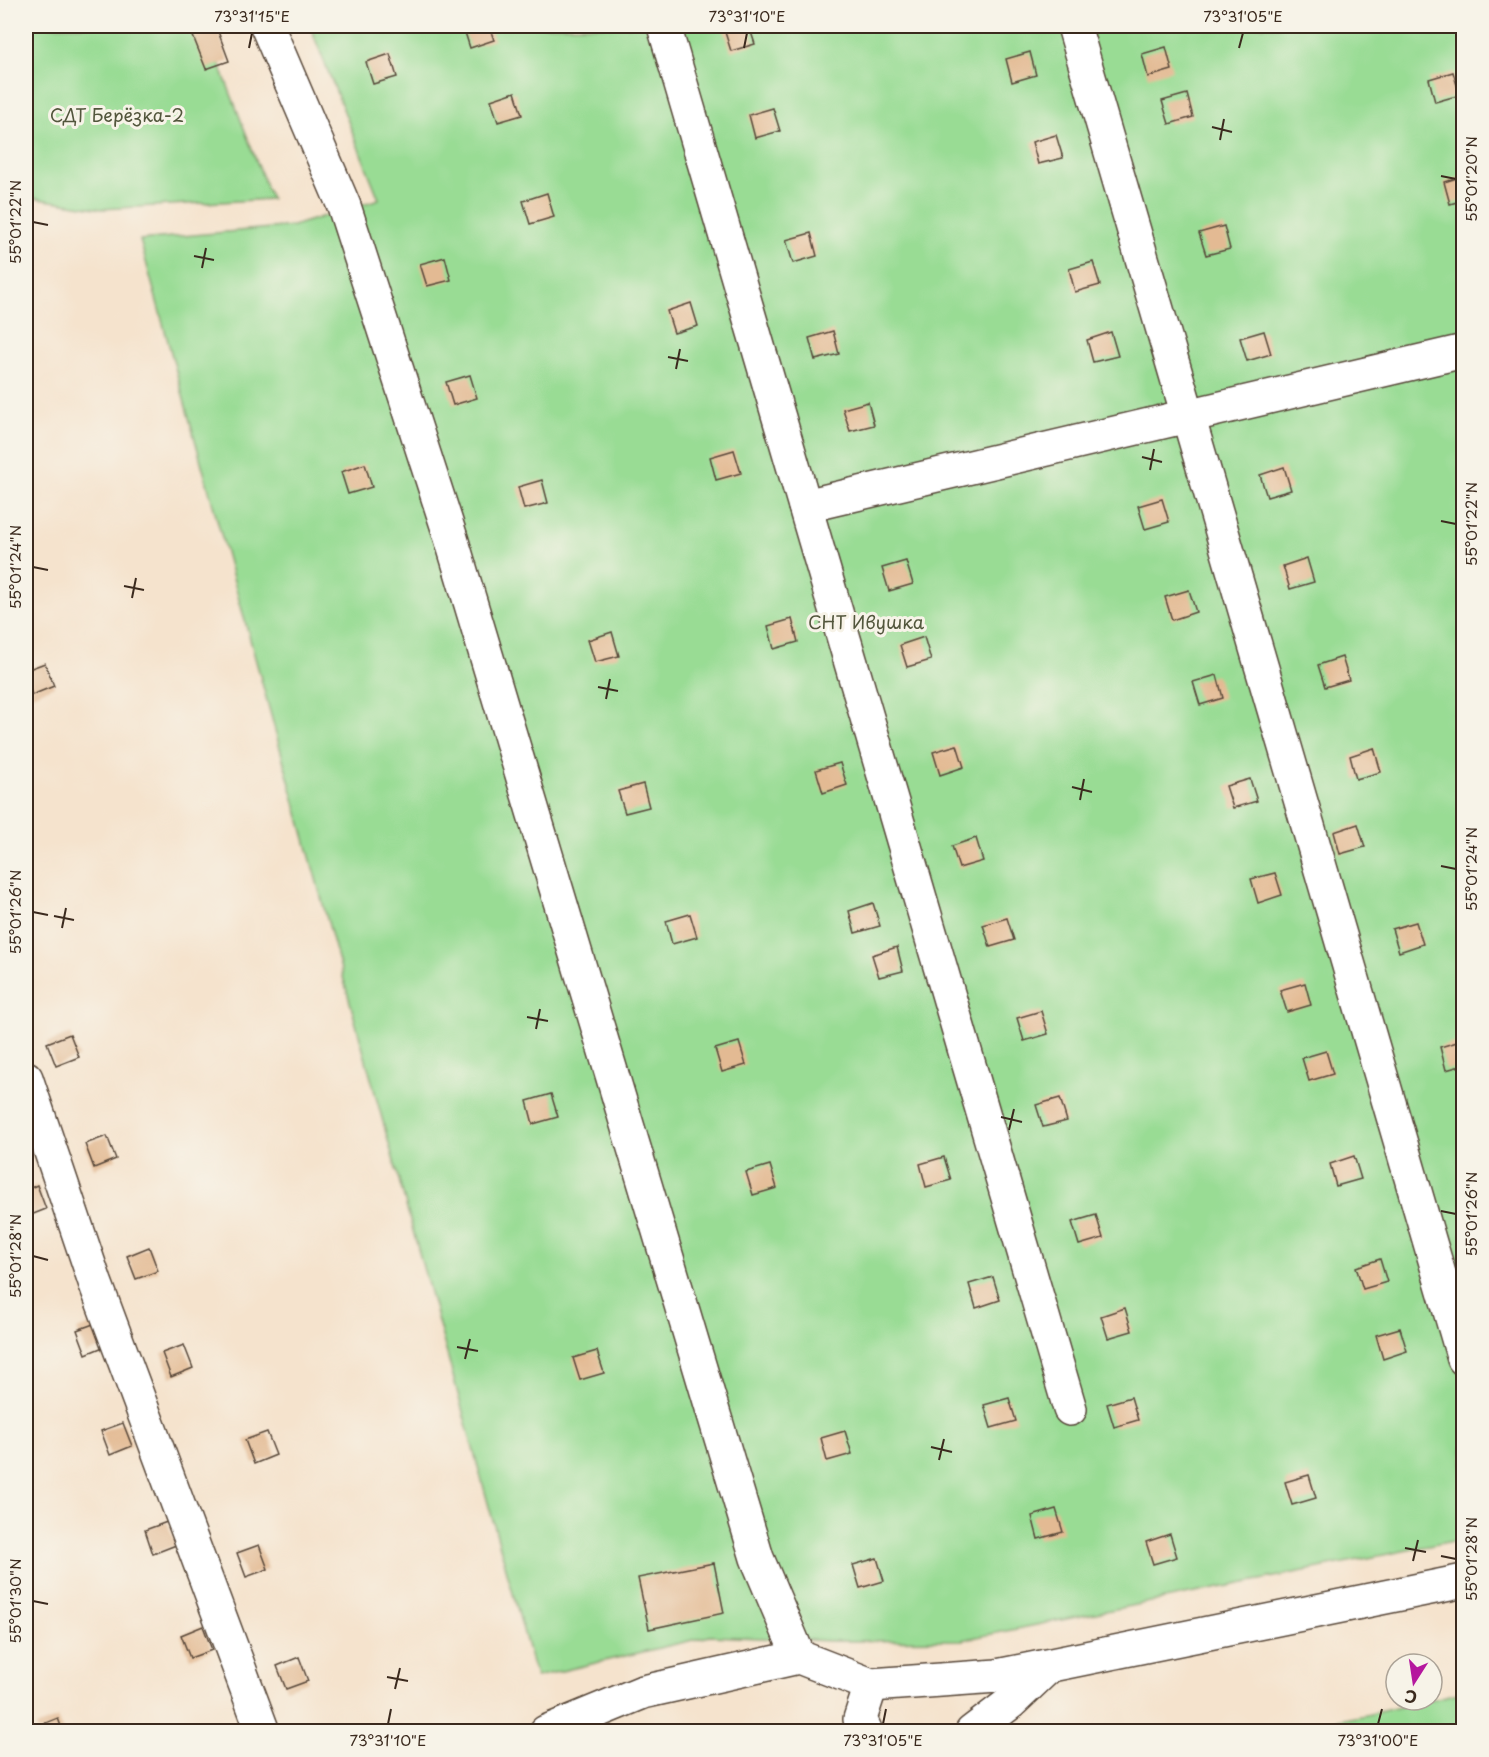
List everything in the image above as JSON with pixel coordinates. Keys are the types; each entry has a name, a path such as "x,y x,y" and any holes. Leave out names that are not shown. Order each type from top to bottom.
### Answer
{"street":[{"path":"267,26 344,206 451,538 757,1558 799,1657"},
{"path":"664,26 1070,1409"},
{"path":"1074,26 1464,1359"},
{"path":"805,506 1464,351"},
{"path":"26,1078 95,1282 263,1731"},
{"path":"546,1731 643,1692 799,1657 871,1685 997,1676 1464,1581"},
{"path":"972,1731 1010,1703 1048,1667"},
{"path":"866,1731 860,1719 871,1685"}],"green space":[{"name":"СДТ Берёзка-2","path":"26,26 205,26 271,199 102,209 26,197"},
{"name":"СНТ Ивушка","path":"310,26 1463,26 1463,1539 962,1640 834,1641 710,1636 536,1677 140,240 293,226 379,199"},
{"path":"1463,1692 1463,1731 1279,1731 1384,1711 1444,1712 1444,1697"}],"building":[{"path":"189,26 216,26 229,61 206,69"},
{"path":"463,26 489,26 494,40 470,48"},
{"path":"749,26 755,44 731,51 724,29"},
{"path":"1166,47 1172,70 1148,77 1142,54"},
{"path":"1030,52 1036,75 1012,82 1006,59"},
{"path":"390,54 397,77 373,84 366,62"},
{"path":"1453,72 1460,95 1435,102 1429,79"},
{"path":"515,92 522,115 498,122 491,100"},
{"path":"1187,94 1193,117 1169,124 1162,101"},
{"path":"773,108 780,131 755,138 749,115"},
{"path":"1056,135 1063,158 1038,164 1032,142"},
{"path":"1464,176 1464,200 1450,204 1444,182"},
{"path":"547,193 554,217 530,224 523,201"},
{"path":"1224,226 1230,249 1206,255 1199,233"},
{"path":"811,233 817,256 793,263 786,240"},
{"path":"445,257 451,280 427,286 420,264"},
{"path":"1093,262 1100,285 1075,292 1069,269"},
{"path":"691,303 698,326 674,333 667,311"},
{"path":"833,331 839,354 815,360 809,338"},
{"path":"1264,331 1271,354 1247,361 1240,338"},
{"path":"1111,332 1118,356 1093,362 1087,340"},
{"path":"470,375 477,398 453,405 446,382"},
{"path":"868,402 874,425 850,431 843,409"},
{"path":"734,450 741,473 716,480 710,457"},
{"path":"365,464 372,487 348,494 341,472"},
{"path":"1284,467 1291,490 1267,497 1260,475"},
{"path":"542,480 548,503 524,509 518,487"},
{"path":"1162,499 1169,522 1145,529 1138,506"},
{"path":"1307,558 1314,582 1290,589 1283,566"},
{"path":"906,561 913,584 889,591 882,568"},
{"path":"1189,590 1196,612 1172,620 1165,597"},
{"path":"792,619 798,642 774,649 768,626"},
{"path":"612,632 619,656 595,662 588,640"},
{"path":"924,637 931,660 907,667 900,645"},
{"path":"1342,657 1349,680 1325,687 1318,665"},
{"path":"45,663 54,686 32,695 26,678 26,670"},
{"path":"1217,675 1223,698 1200,705 1193,682"},
{"path":"957,745 964,767 940,775 933,752"},
{"path":"1374,748 1381,772 1356,779 1350,756"},
{"path":"840,763 847,785 823,793 816,770"},
{"path":"1250,779 1257,801 1233,808 1226,786"},
{"path":"643,784 649,807 625,813 618,791"},
{"path":"1358,824 1365,847 1340,854 1334,832"},
{"path":"976,838 983,861 959,868 952,846"},
{"path":"1275,873 1282,895 1258,903 1251,879"},
{"path":"873,903 880,926 855,933 849,911"},
{"path":"26,911 32,926 26,929"},
{"path":"690,914 697,937 672,944 666,921"},
{"path":"1007,918 1014,940 990,947 983,925"},
{"path":"1416,922 1423,944 1399,952 1392,929"},
{"path":"897,947 903,971 879,977 872,955"},
{"path":"1305,983 1311,1005 1287,1012 1280,990"},
{"path":"1041,1011 1048,1034 1024,1041 1017,1018"},
{"path":"70,1034 79,1057 56,1066 47,1043"},
{"path":"1464,1040 1464,1065 1446,1070 1440,1047"},
{"path":"739,1042 746,1065 722,1072 715,1049"},
{"path":"1326,1051 1333,1074 1309,1081 1302,1058"},
{"path":"551,1094 558,1117 533,1124 527,1101"},
{"path":"1060,1098 1067,1121 1043,1127 1036,1105"},
{"path":"107,1136 116,1159 94,1168 85,1144"},
{"path":"1354,1156 1361,1179 1336,1186 1330,1164"},
{"path":"944,1157 951,1180 926,1187 920,1164"},
{"path":"770,1165 777,1188 753,1195 746,1172"},
{"path":"37,1185 46,1209 26,1217 26,1190"},
{"path":"1096,1215 1103,1238 1079,1245 1072,1222"},
{"path":"149,1247 158,1271 136,1279 127,1256"},
{"path":"1380,1259 1387,1282 1363,1289 1356,1267"},
{"path":"993,1277 1000,1300 976,1308 969,1284"},
{"path":"1125,1308 1132,1331 1108,1338 1101,1316"},
{"path":"99,1322 108,1345 86,1354 77,1330"},
{"path":"1400,1328 1407,1351 1383,1359 1376,1335"},
{"path":"184,1345 193,1368 171,1377 162,1353"},
{"path":"597,1351 604,1373 580,1380 573,1358"},
{"path":"1131,1397 1138,1420 1114,1427 1107,1404"},
{"path":"1009,1398 1016,1421 991,1428 984,1405"},
{"path":"123,1423 132,1446 110,1455 101,1431"},
{"path":"845,1431 852,1454 827,1461 821,1438"},
{"path":"267,1432 276,1455 254,1464 245,1440"},
{"path":"1309,1475 1316,1498 1292,1505 1285,1482"},
{"path":"1056,1509 1063,1532 1038,1539 1032,1516"},
{"path":"167,1522 176,1545 153,1554 145,1530"},
{"path":"1170,1534 1177,1557 1153,1564 1146,1542"},
{"path":"259,1545 268,1569 246,1577 237,1553"},
{"path":"877,1558 884,1581 860,1588 853,1565"},
{"path":"714,1563 724,1613 649,1629 638,1578"},
{"path":"203,1626 212,1650 190,1658 181,1635"},
{"path":"299,1657 308,1681 286,1689 277,1666"},
{"path":"58,1718 63,1732 38,1732 36,1727"}]}
